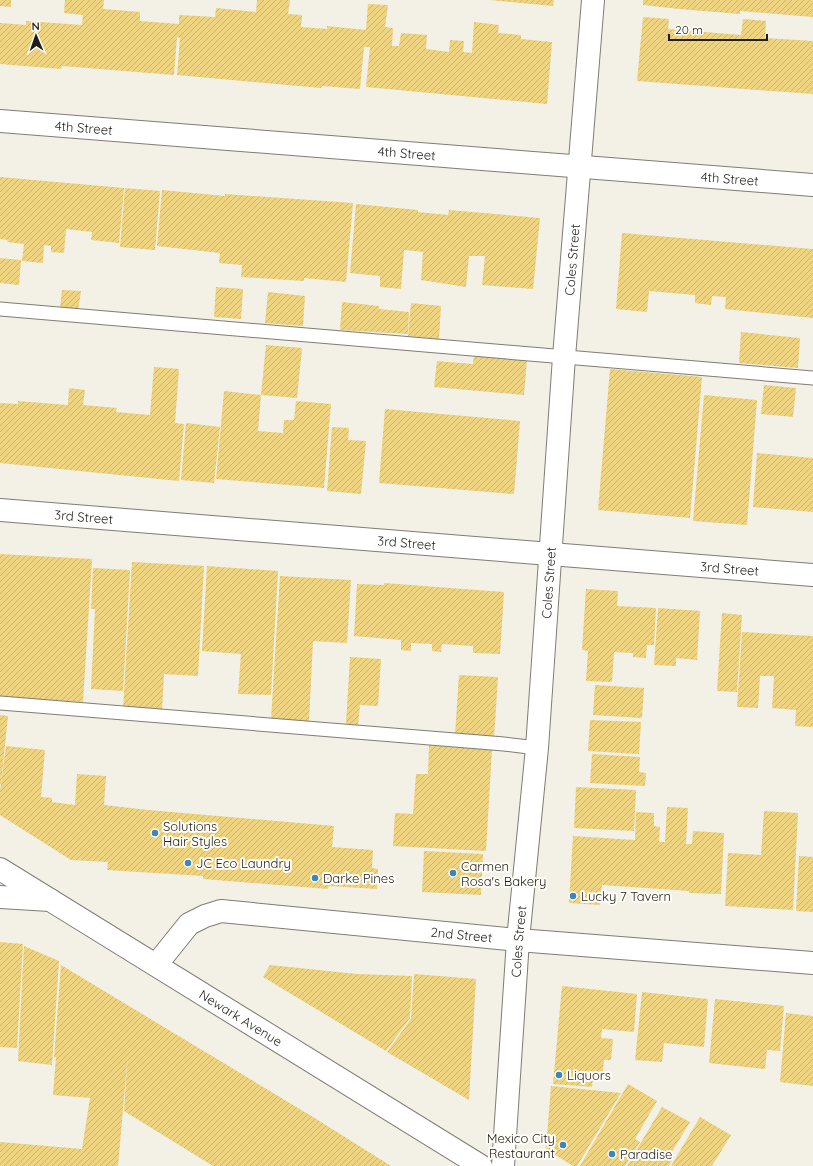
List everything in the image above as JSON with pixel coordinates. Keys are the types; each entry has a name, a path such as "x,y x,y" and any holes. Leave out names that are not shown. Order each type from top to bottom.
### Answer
{"street":[{"name":"Coles Street","path":"503,1166 518,940 537,748 552,554 564,358 592,0"},
{"name":"4th Street","path":"0,121 813,185"},
{"name":"3rd Street","path":"0,510 813,575"},
{"name":"Newark Avenue","path":"0,869 481,1166"},
{"path":"0,897 50,900"},
{"name":"2nd Street","path":"156,965 189,924 205,916 221,911 518,940 813,964"}],"lane":[{"path":"0,309 813,378"},
{"path":"0,703 496,743 537,748"}],"building":[{"path":"0,0 11,0 11,7 0,6"},
{"path":"65,0 104,0 103,9 140,12 140,21 179,24 179,15 215,17 216,8 256,12 257,0 290,0 288,14 302,15 301,27 327,29 327,26 366,30 368,4 388,5 385,27 393,28 392,46 399,46 401,33 427,35 426,49 449,52 450,40 464,41 463,52 472,53 474,22 499,25 498,33 521,35 521,39 552,42 547,104 366,87 370,47 364,47 360,89 322,86 321,88 177,75 180,38 177,37 174,75 62,66 61,69 0,64 0,23 26,25 26,21 82,25 83,15 64,13"},
{"path":"490,0 554,0 553,6"},
{"path":"643,0 813,0 813,17 740,11 740,14 679,9 643,5"},
{"path":"643,17 669,19 668,29 741,35 743,19 766,21 765,38 813,41 813,94 637,81"},
{"path":"0,177 124,188 119,243 91,240 92,232 66,229 64,253 51,252 51,246 44,245 43,263 22,261 24,244 7,242 8,240 0,239"},
{"path":"125,188 160,191 155,250 120,247"},
{"path":"162,190 225,196 225,194 353,203 346,282 304,278 304,281 241,277 242,265 219,263 220,253 157,246"},
{"path":"356,204 418,210 418,212 448,215 449,210 540,218 533,289 482,285 485,256 469,256 466,287 421,280 423,252 415,251 404,250 401,289 380,287 380,276 350,273"},
{"path":"622,233 813,249 813,318 725,309 726,297 712,296 711,305 695,303 695,295 649,291 647,312 616,309"},
{"path":"0,258 21,260 19,285 0,283"},
{"path":"216,287 243,289 241,319 214,317"},
{"path":"62,290 81,291 78,311 60,309"},
{"path":"268,292 305,296 303,326 265,323"},
{"path":"342,302 379,306 379,309 409,312 408,334 340,330"},
{"path":"411,303 441,306 439,339 408,336"},
{"path":"741,332 800,338 798,368 739,363"},
{"path":"266,345 302,348 297,398 261,395"},
{"path":"474,355 527,360 524,395 434,387 437,361 473,364"},
{"path":"154,367 179,369 175,423 184,424 179,481 0,463 0,403 18,404 18,401 68,405 69,388 85,390 83,405 117,408 116,412 150,415"},
{"path":"610,369 702,377 690,518 598,510"},
{"path":"764,385 796,388 793,417 761,414"},
{"path":"224,391 261,395 258,431 283,433 284,420 294,420 296,401 331,404 324,488 216,479"},
{"path":"704,395 757,400 747,525 693,521"},
{"path":"385,409 520,421 514,494 379,483"},
{"path":"186,423 220,427 214,483 181,480"},
{"path":"332,427 349,428 348,440 366,441 361,494 327,491"},
{"path":"757,453 813,458 813,512 753,507"},
{"path":"0,554 92,559 83,702 0,697"},
{"path":"132,562 204,566 198,676 164,674 162,711 123,709"},
{"path":"207,566 278,571 271,695 238,694 241,654 202,651"},
{"path":"93,568 130,570 123,691 91,689 95,609 91,609"},
{"path":"280,576 351,580 347,643 313,641 309,721 271,719"},
{"path":"384,583 504,592 500,654 473,653 473,646 442,644 441,652 432,651 432,644 411,643 411,651 401,650 401,640 354,636 357,584 384,585"},
{"path":"586,589 618,591 617,606 656,608 654,645 647,645 646,658 633,657 633,653 614,652 612,682 586,681 588,651 582,650"},
{"path":"658,608 700,611 697,660 676,658 676,666 654,665"},
{"path":"722,613 742,615 737,692 717,691"},
{"path":"742,632 813,636 813,727 795,726 796,710 772,708 774,676 760,676 758,708 737,707"},
{"path":"350,657 381,659 378,706 360,705 358,725 346,724"},
{"path":"459,675 498,677 494,738 455,735"},
{"path":"595,685 644,688 642,718 593,715"},
{"path":"0,715 8,716 1,784 0,784"},
{"path":"590,720 641,722 639,754 588,751"},
{"path":"429,745 492,749 486,851 393,846 395,813 413,814 416,774 428,774"},
{"path":"6,746 45,750 41,797 52,798 52,802 75,805 77,774 106,776 104,805 334,826 332,847 373,850 372,868 378,869 377,889 329,886 328,889 203,879 203,876 107,870 108,862 71,860 0,815 0,791"},
{"path":"592,754 640,757 639,772 646,773 645,786 590,783"},
{"path":"576,787 636,790 634,831 574,828"},
{"path":"667,807 688,808 686,844 692,844 693,831 724,833 721,894 689,893 689,891 602,885 600,905 569,903 573,836 635,840 636,812 654,813 654,826 660,827 659,842 665,842"},
{"path":"764,811 798,813 793,910 725,906 728,853 761,855"},
{"name":"Carmen Rosa's Bakery","path":"424,851 483,854 481,895 422,892"},
{"path":"799,856 813,857 813,912 796,911"},
{"path":"0,942 23,944 17,1048 0,1047"},
{"path":"24,946 59,961 52,1065 18,1061"},
{"path":"61,965 313,1117 391,1166 213,1166 124,1111 128,1053 118,1166 0,1166 0,1142 82,1149 90,1098 53,1095 56,1057 54,1058"},
{"path":"270,965 357,974 412,976 410,1018 386,1051 263,977"},
{"path":"414,974 476,979 469,1100 387,1052 411,1019"},
{"path":"562,986 637,994 634,1032 602,1029 601,1038 613,1039 611,1060 604,1060 602,1079 593,1078 592,1087 553,1084"},
{"path":"642,992 708,999 704,1047 664,1043 662,1062 635,1060"},
{"path":"715,999 784,1006 780,1051 767,1050 765,1069 709,1063"},
{"path":"786,1013 813,1016 813,1086 780,1082"},
{"path":"628,1084 657,1101 635,1139 640,1142 625,1166 580,1166"},
{"path":"551,1086 621,1093 577,1166 573,1166 546,1149"},
{"path":"662,1107 690,1122 670,1155 674,1157 669,1166 627,1166"},
{"path":"700,1117 731,1135 712,1166 671,1166"}],"place":[{"name":"Solutions Hair Styles","path":"155,833"},
{"name":"JC Eco Laundry","path":"188,863"},
{"name":"Carmen Rosa's Bakery","path":"453,873"},
{"name":"Darke Pines","path":"315,878"},
{"name":"Lucky 7 Tavern","path":"573,896"},
{"name":"Liquors","path":"559,1075"},
{"name":"Mexico City Restaurant","path":"563,1145"},
{"name":"Paradise","path":"612,1154"}]}
